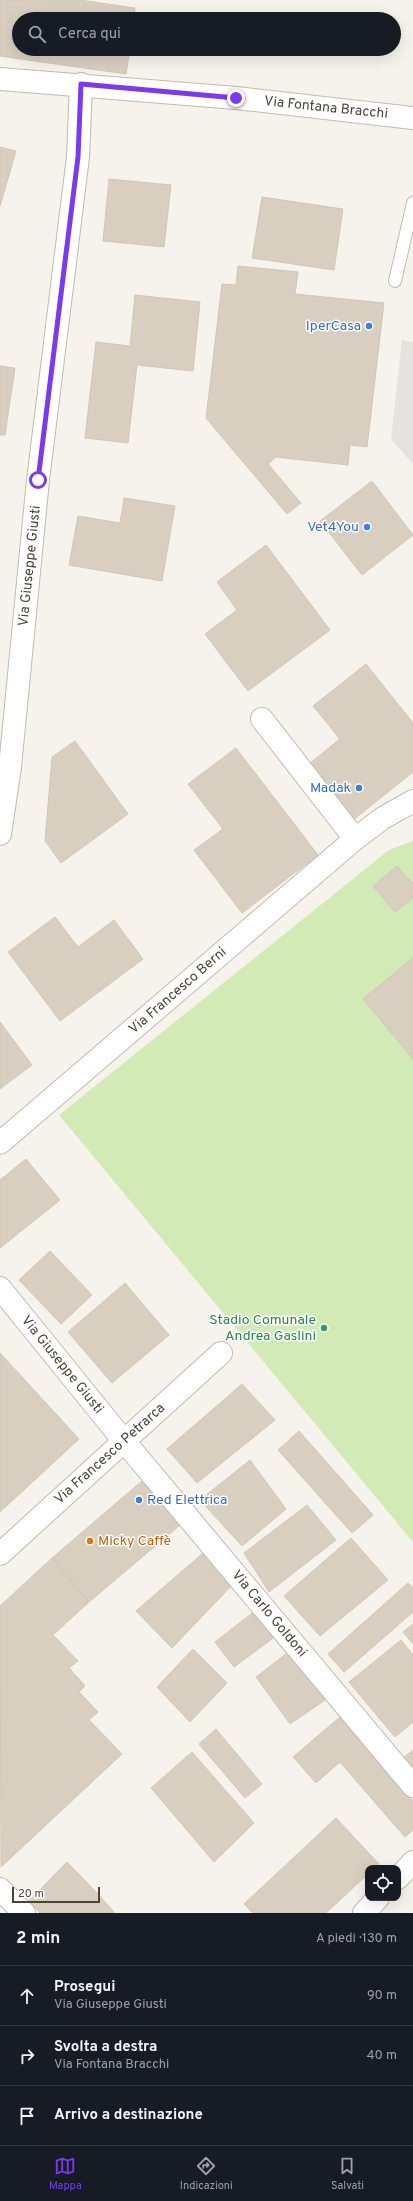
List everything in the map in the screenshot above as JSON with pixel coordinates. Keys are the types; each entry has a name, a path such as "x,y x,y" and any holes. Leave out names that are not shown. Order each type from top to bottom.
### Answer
{"street":[{"name":"Via Fontana Bracchi","path":"0,79 81,84 275,102 413,118"},
{"name":"Via Giuseppe Giusti","path":"0,834 10,767 38,480 78,157 81,84"},
{"path":"262,719 356,839"},
{"name":"Via Francesco Berni","path":"0,1143 356,839 402,811 413,801"},
{"name":"Via Giuseppe Giusti","path":"0,1288 124,1441"},
{"name":"Via Francesco Petrarca","path":"0,1554 220,1353"},
{"name":"Via Carlo Goldoni","path":"124,1441 413,1786"},
{"path":"401,1875 413,1862"},
{"path":"2,1893 24,1913"},
{"path":"364,1913 375,1901"}],"lane":[{"path":"395,281 413,202"}],"green space":[{"name":"Stadio Comunale Andrea Gaslini","path":"413,841 413,1542 59,1115 389,850"}],"shaded area":[{"path":"402,340 413,342 413,464 391,439"}],"building":[{"path":"0,0 80,0 135,8 135,12 12,12 12,56 129,56 126,74 0,56"},
{"path":"0,147 16,151 0,206"},
{"path":"109,179 171,185 164,247 103,241"},
{"path":"262,197 343,209 334,270 252,258"},
{"path":"238,266 298,272 295,294 384,303 367,447 350,445 348,465 276,457 268,464 301,503 287,514 206,418 222,284 236,285"},
{"path":"135,295 200,302 193,371 137,365 128,443 85,438 96,342 130,346"},
{"path":"0,366 15,368 5,435 0,435"},
{"name":"Vet4You","path":"372,481 413,535 362,575 320,521"},
{"path":"124,498 175,506 162,581 69,565 78,516 120,523"},
{"path":"266,545 330,630 248,691 205,634 237,610 217,582"},
{"path":"366,664 413,723 413,772 353,820 309,764 340,739 313,706"},
{"path":"75,741 128,814 61,863 45,841 52,757"},
{"path":"236,748 318,855 242,913 194,850 223,829 188,784"},
{"path":"397,866 413,884 413,898 395,912 373,886"},
{"path":"55,917 78,947 114,920 143,959 60,1021 8,952"},
{"path":"413,958 413,1059 363,999"},
{"path":"0,1022 32,1065 0,1089"},
{"path":"26,1159 60,1200 0,1248 0,1180"},
{"path":"50,1251 92,1295 61,1324 19,1280"},
{"path":"125,1283 169,1335 112,1383 68,1332"},
{"path":"0,1353 79,1439 0,1512"},
{"path":"242,1384 275,1420 197,1483 167,1449"},
{"path":"299,1431 373,1515 352,1533 278,1450"},
{"path":"250,1460 286,1509 242,1546 200,1500"},
{"path":"142,1481 180,1525 89,1602 52,1558"},
{"path":"307,1505 336,1540 269,1592 244,1553"},
{"path":"351,1538 388,1580 320,1636 284,1596"},
{"path":"203,1553 233,1584 172,1648 136,1611"},
{"path":"52,1558 89,1602 53,1635 78,1661 69,1668 85,1686 79,1692 98,1712 89,1720 122,1754 1,1867 0,1606"},
{"path":"408,1583 413,1588 413,1612 344,1672 328,1654"},
{"path":"260,1607 280,1633 234,1667 215,1642"},
{"path":"413,1624 413,1644 403,1632"},
{"path":"401,1640 413,1655 413,1722 395,1737 349,1682"},
{"path":"193,1649 227,1683 190,1722 157,1687"},
{"path":"290,1651 328,1698 290,1724 256,1677"},
{"path":"340,1717 413,1801 413,1830 405,1837 340,1762 316,1783 293,1757"},
{"path":"216,1729 262,1784 245,1798 199,1744"},
{"path":"413,1750 413,1772 402,1759"},
{"path":"192,1752 254,1823 214,1862 151,1788"},
{"path":"336,1818 379,1864 365,1865 365,1877 326,1913 253,1913 244,1904"},
{"path":"67,1862 115,1913 40,1913 29,1901"}],"place":[{"name":"IperCasa","path":"369,326"},
{"name":"Vet4You","path":"367,527"},
{"name":"Madak","path":"359,788"},
{"name":"Stadio Comunale Andrea Gaslini","path":"324,1328"},
{"name":"Red Elettrica","path":"139,1500"},
{"name":"Micky Caffè","path":"90,1541"}],"route":[{"path":"38,480 81,130 81,84 236,98"}]}
